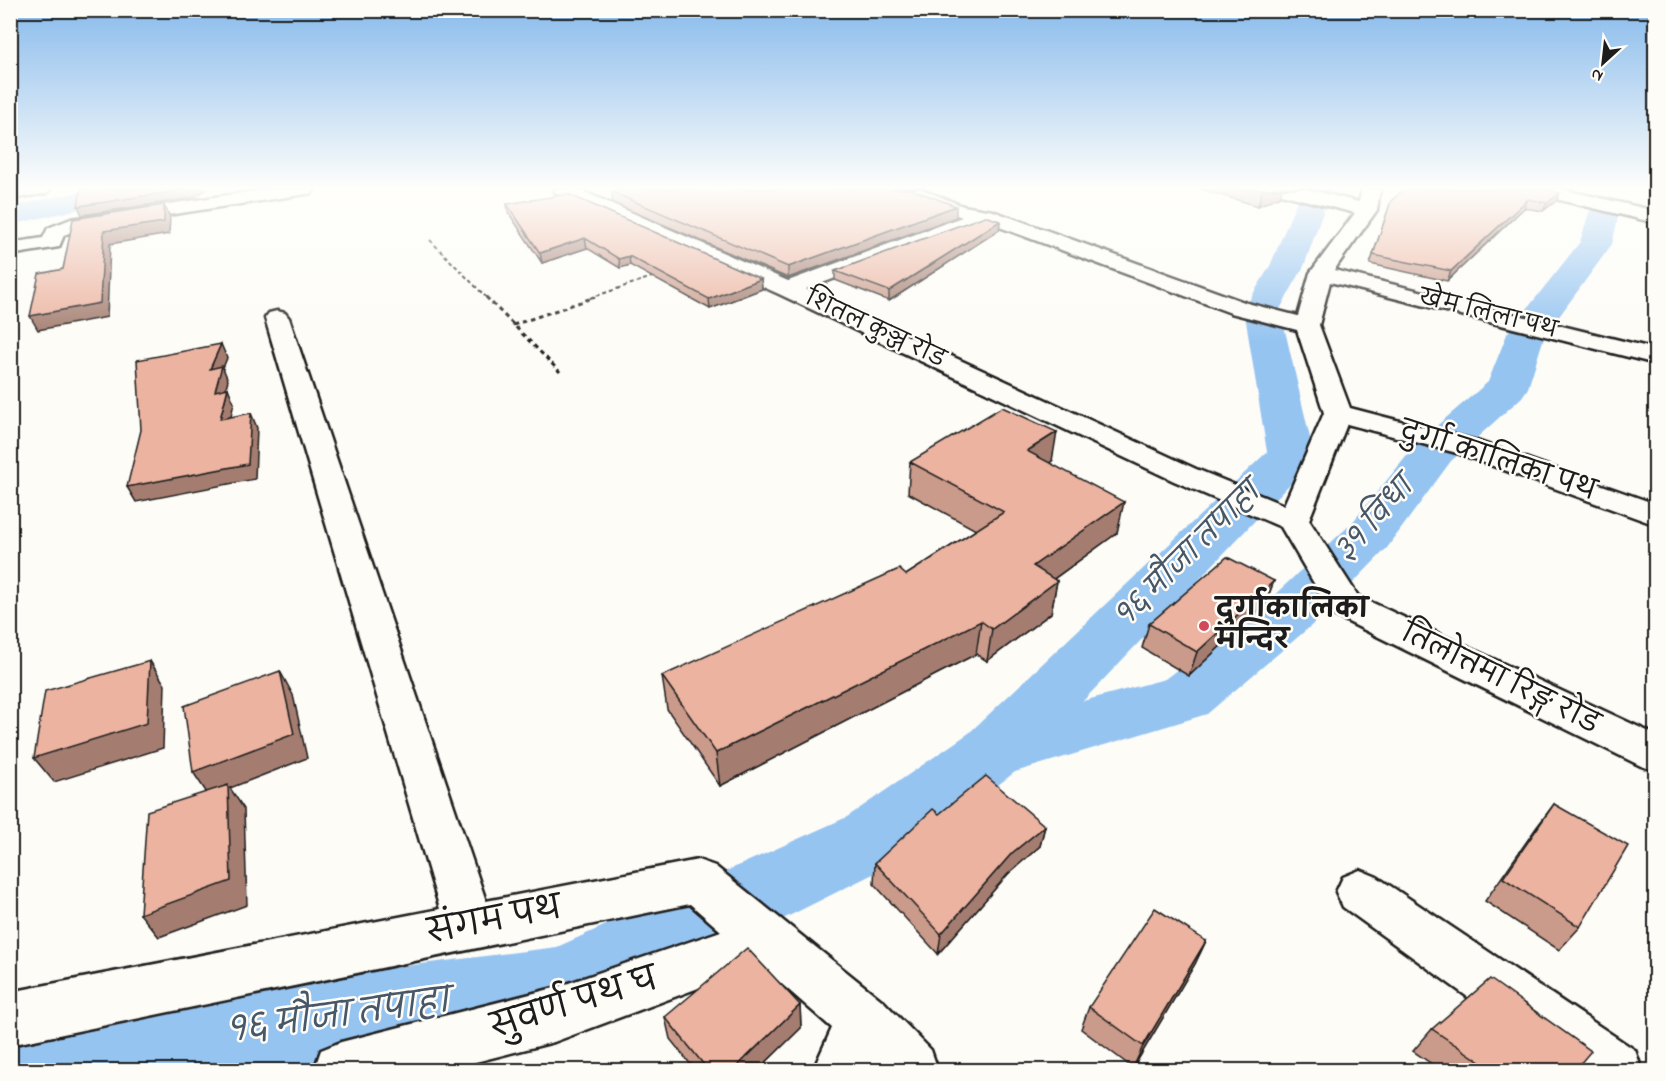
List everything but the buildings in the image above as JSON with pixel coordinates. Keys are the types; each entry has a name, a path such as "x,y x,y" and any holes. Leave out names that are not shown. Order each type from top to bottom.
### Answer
{"street":[{"path":"53,239 53,266"},
{"name":"शितल कुञ्ज रोड","path":"673,239 787,289 1185,475 1294,521"},
{"path":"787,289 921,239"},
{"path":"1053,239 1239,308 1306,325"},
{"path":"1294,521 1340,414 1306,325 1321,273 1344,239"},
{"path":"10,249 52,243"},
{"name":"खेम लिला पथ","path":"1321,273 1656,357"},
{"path":"277,318 470,927"},
{"name":"दुर्गा कालिका पथ","path":"1340,414 1467,447 1656,515"},
{"name":"तिलोत्तमा रिङ्ग रोड","path":"1294,521 1345,605 1656,754"},
{"name":"संगम पथ","path":"10,1019 698,881 865,1021 911,1071"},
{"path":"1360,892 1615,1071"},
{"name":"सुवर्ण पथ घ","path":"341,1071 554,1015 768,938"},
{"path":"840,1071 865,1021"}],"path":[{"path":"430,240 560,372"},
{"path":"513,324 713,257"}],"waterway":[{"name":"१६ मौजा तपाहा","path":"10,1068 270,1026 560,987 873,839 993,752 1291,455 1262,309 1287,266 1297,239"},
{"name":"३१ विधा","path":"1542,314 1597,239"},
{"name":"३१ विधा","path":"997,751 1185,697 1291,612 1369,536 1435,451 1507,388 1526,334"}],"place":[{"name":"दुर्गाकालिका मन्दिर","path":"1204,626"}]}
